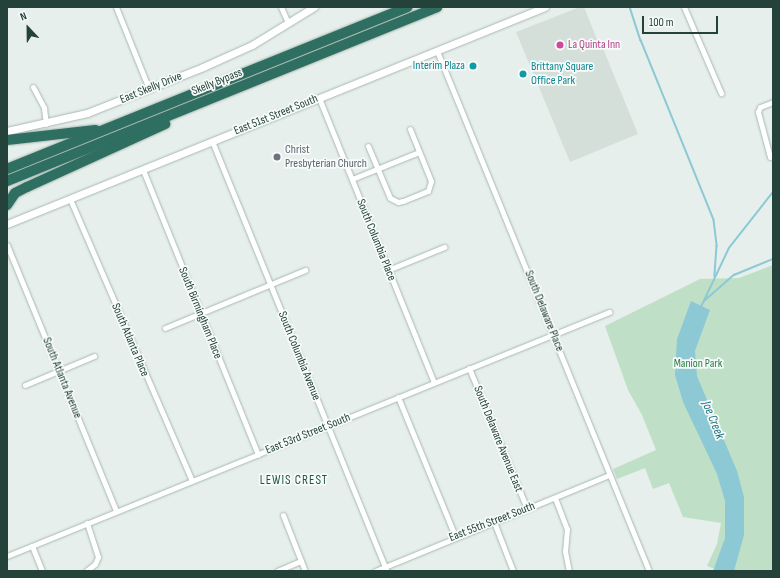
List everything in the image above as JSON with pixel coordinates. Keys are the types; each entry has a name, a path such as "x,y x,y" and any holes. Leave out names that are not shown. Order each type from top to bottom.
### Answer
{"highway":[{"name":"Skelly Bypass","path":"7,170 408,7"},
{"name":"Skelly Bypass","path":"7,182 438,7"},
{"path":"7,205 15,193 77,166 251,83"},
{"path":"7,140 113,127"}],"main road":[{"name":"East Skelly Drive","path":"7,131 46,124 87,113 149,89 227,57 288,24 314,7"},
{"name":"East 51st Street South","path":"7,224 545,7"}],"street":[{"path":"116,7 149,89"},
{"path":"281,7 288,24"},
{"path":"684,7 721,93"},
{"name":"South Delaware Place","path":"437,51 649,571"},
{"path":"33,87 44,108 46,124"},
{"name":"South Columbia Place","path":"319,98 434,383"},
{"path":"770,157 758,112 760,107 773,102"},
{"path":"368,146 390,198 398,202 428,191 431,181 410,129"},
{"name":"South Columbia Avenue","path":"212,141 385,569"},
{"path":"352,179 419,152"},
{"name":"South Birmingham Place","path":"143,170 258,455"},
{"name":"South Atlanta Place","path":"70,199 192,481"},
{"name":"South Atlanta Avenue","path":"7,245 116,511"},
{"path":"388,270 444,247"},
{"path":"164,328 305,270"},
{"name":"East 53rd Street South","path":"7,556 608,312"},
{"path":"25,385 94,356"},
{"name":"South Delaware Avenue East","path":"469,368 527,509"},
{"path":"398,397 455,536"},
{"name":"East 55th Street South","path":"375,571 385,569 455,536 555,498 609,475"},
{"path":"555,498 567,529 565,551 569,571"},
{"path":"283,515 306,571"},
{"path":"494,522 513,571"},
{"path":"86,571 97,561 97,547 87,523"},
{"path":"32,546 42,571"},
{"path":"277,571 301,561"}],"shaded area":[{"path":"580,7 584,7 600,47 602,46 638,134 570,162 516,32"}],"green space":[{"name":"Manion Park","path":"773,265 773,571 720,571 707,566 717,544 721,523 683,517 669,483 653,489 645,468 617,479 613,469 656,450 642,415 628,390 605,326 700,279 739,278"}],"water":[{"name":"Joe Creek","path":"691,301 710,310 695,351 697,376 737,471 744,497 744,535 734,571 713,571 725,538 725,501 717,474 683,402 675,375 677,339"}],"waterway":[{"path":"630,7 641,40 714,220 717,246 715,276"},
{"path":"701,307 729,248 773,192"},
{"path":"704,301 734,275 773,259"}],"place":[{"name":"La Quinta Inn","path":"560,45"},
{"name":"Interim Plaza","path":"473,66"},
{"name":"Brittany Square Office Park","path":"523,74"},
{"name":"Christ Presbyterian Church","path":"277,157"}],"district":[{"name":"LEWIS CREST","path":"294,480"}]}
